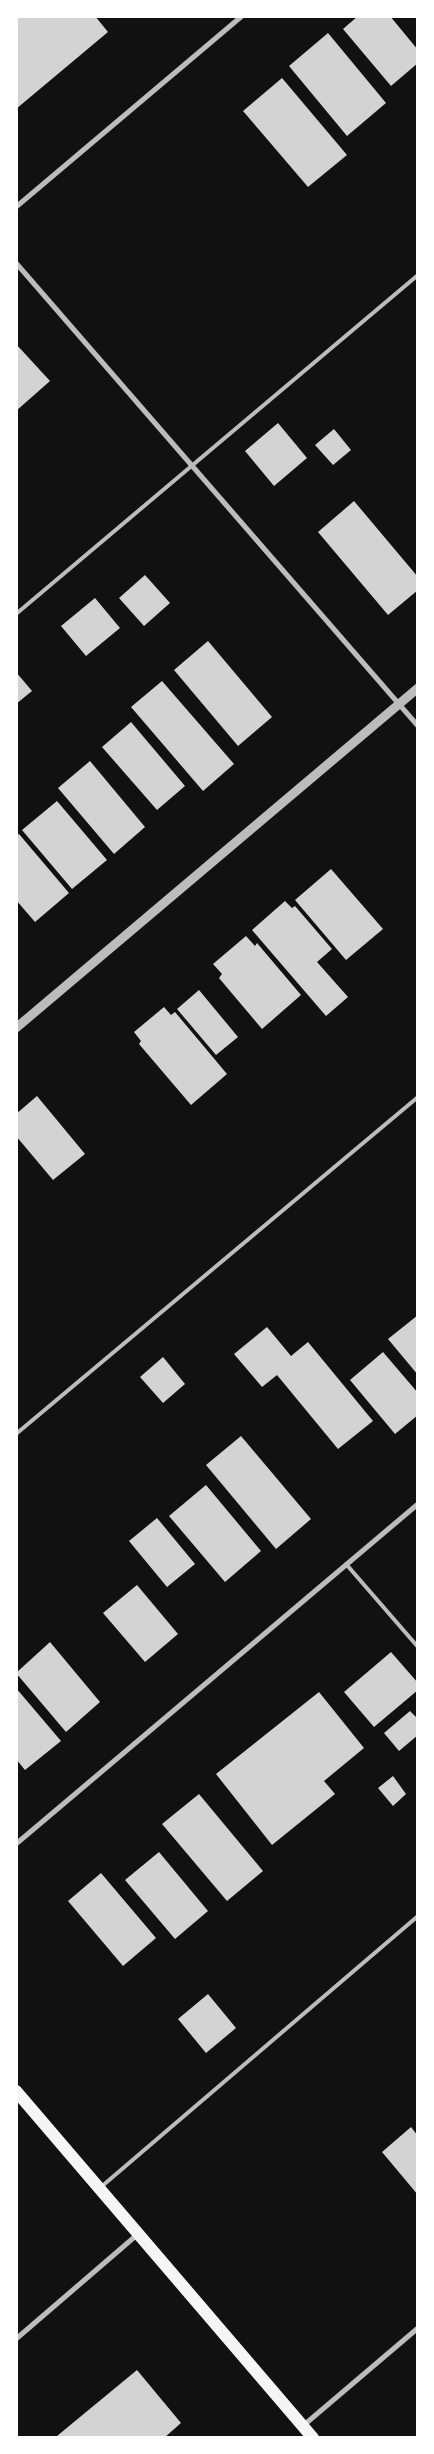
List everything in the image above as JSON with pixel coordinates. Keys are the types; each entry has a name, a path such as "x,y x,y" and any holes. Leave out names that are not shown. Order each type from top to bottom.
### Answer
{"main road":[{"path":"16,2091 313,2438"}],"street":[{"path":"16,207 242,16"},
{"path":"16,263 418,726"},
{"path":"16,1028 418,688"},
{"path":"16,1844 418,1504"},
{"path":"16,2339 138,2234"},
{"path":"303,2426 418,2328"}],"lane":[{"path":"16,614 418,274"},
{"path":"16,1434 418,1098"},
{"path":"346,1564 418,1647"},
{"path":"99,2188 418,1916"}],"building":[{"path":"16,16 95,16 108,32 16,109"},
{"path":"358,16 390,16 418,50 418,63 391,86 343,29"},
{"path":"328,33 386,103 347,136 289,66"},
{"path":"282,78 347,155 308,187 243,111"},
{"path":"16,344 50,381 16,411"},
{"path":"278,423 307,458 274,486 245,451"},
{"path":"334,429 351,450 333,465 315,445"},
{"path":"354,501 418,577 418,590 388,615 318,532"},
{"path":"145,575 170,603 144,626 119,598"},
{"path":"95,598 120,628 86,656 61,626"},
{"path":"208,641 272,717 238,746 174,670"},
{"path":"16,672 32,691 16,704"},
{"path":"162,681 234,764 203,791 131,707"},
{"path":"131,722 185,786 157,810 102,747"},
{"path":"90,761 145,827 114,854 58,788"},
{"path":"57,801 107,860 72,889 22,830"},
{"path":"19,834 69,893 35,922 16,900 16,836"},
{"path":"331,869 383,929 346,960 295,900"},
{"path":"285,901 292,908 295,906 332,949 317,962 348,997 326,1016 252,930"},
{"path":"246,936 255,946 257,943 301,995 262,1029 219,978 222,974 213,964"},
{"path":"199,990 238,1037 216,1055 177,1009"},
{"path":"164,1007 171,1015 175,1012 227,1074 191,1105 139,1044 141,1041 134,1032"},
{"path":"37,1096 85,1154 53,1180 16,1136 16,1114"},
{"path":"418,1315 418,1375 388,1339"},
{"path":"267,1327 291,1356 308,1342 373,1421 338,1449 277,1375 262,1387 234,1354"},
{"path":"383,1352 418,1393 418,1415 395,1434 350,1380"},
{"path":"163,1357 185,1384 163,1403 140,1377"},
{"path":"241,1436 311,1519 276,1549 206,1465"},
{"path":"206,1485 261,1551 225,1582 169,1516"},
{"path":"157,1518 195,1564 167,1587 129,1541"},
{"path":"137,1585 178,1634 145,1662 103,1613"},
{"path":"50,1642 100,1702 66,1732 16,1673"},
{"path":"391,1652 418,1683 418,1690 374,1727 344,1692"},
{"path":"16,1688 61,1741 25,1770 16,1759"},
{"path":"319,1692 364,1748 324,1781 335,1794 272,1845 216,1774"},
{"path":"410,1711 418,1719 418,1735 399,1751 384,1733"},
{"path":"393,1776 406,1794 393,1806 378,1788"},
{"path":"199,1794 263,1871 227,1901 162,1824"},
{"path":"159,1852 208,1911 175,1939 125,1880"},
{"path":"101,1873 156,1938 123,1966 68,1901"},
{"path":"208,1994 236,2028 206,2053 178,2019"},
{"path":"411,2127 418,2136 418,2195 382,2152"},
{"path":"137,2370 181,2423 164,2438 59,2438 57,2436"}]}
